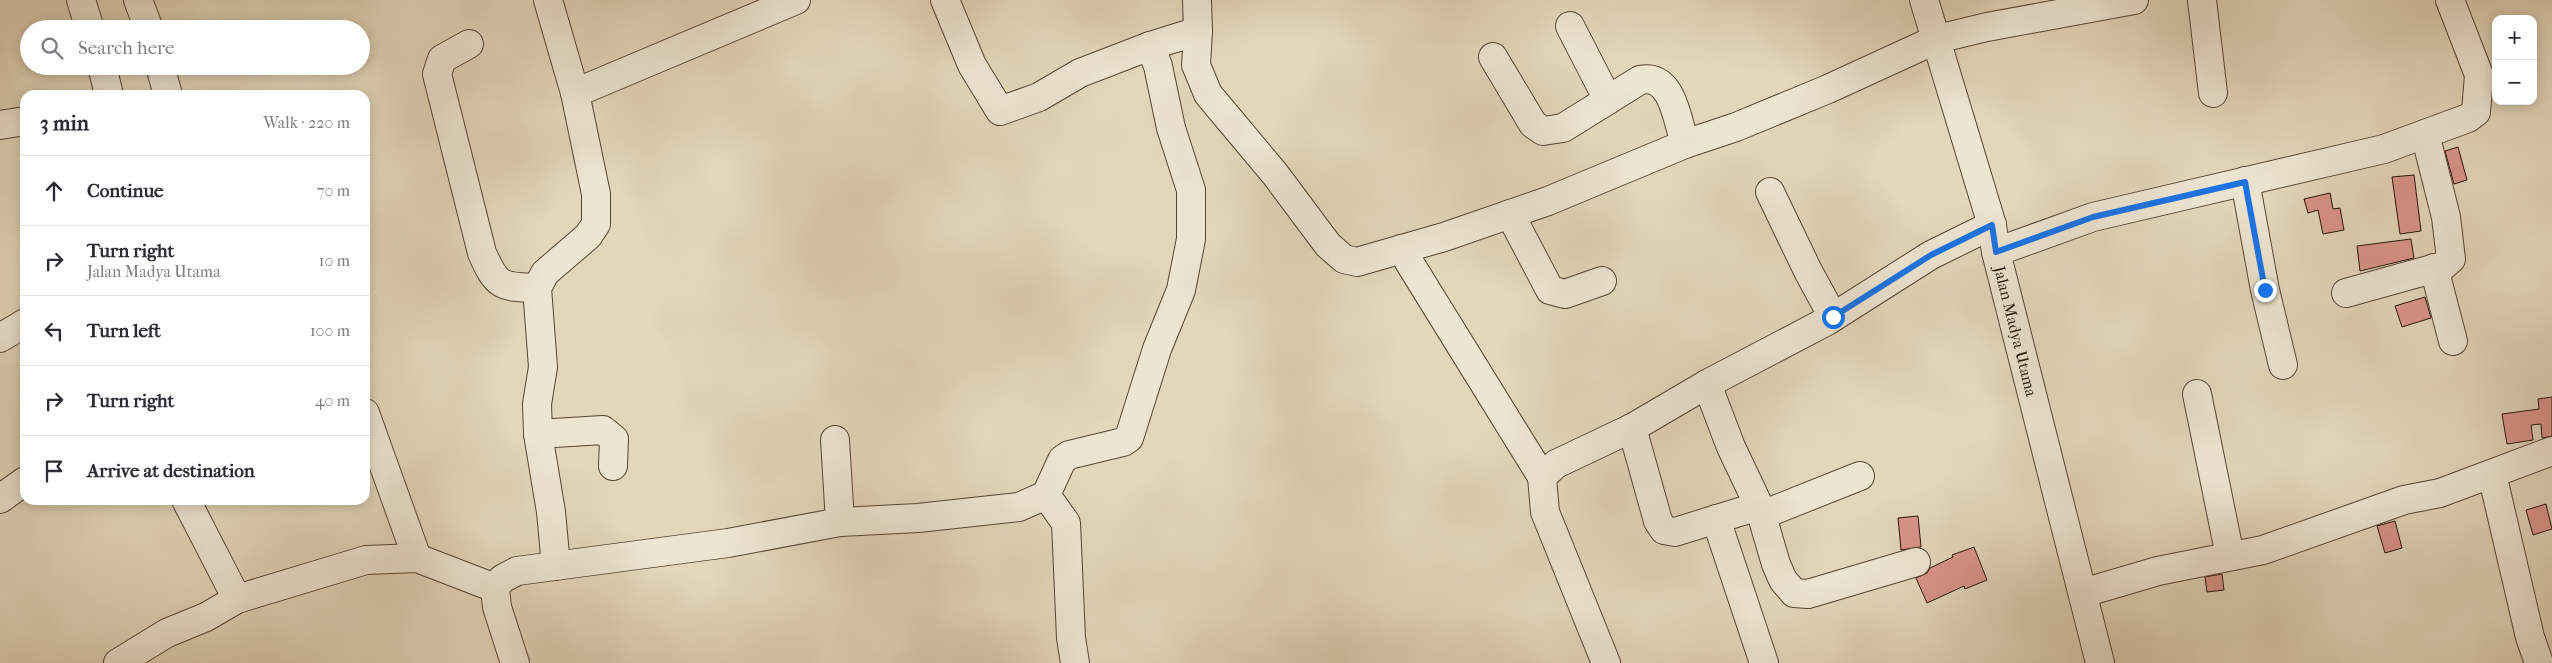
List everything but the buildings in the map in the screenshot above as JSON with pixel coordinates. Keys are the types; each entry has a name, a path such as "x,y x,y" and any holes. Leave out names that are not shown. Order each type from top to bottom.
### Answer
{"street":[{"path":"81,0 87,20"},
{"path":"138,0 146,20"},
{"path":"548,0 575,93 596,194 596,224 588,236 545,273 537,288 543,367 537,404 538,434 551,512 556,566"},
{"path":"575,93 796,0"},
{"path":"945,0 972,65 1000,111 1039,98 1080,73 1177,37"},
{"path":"516,663 497,607 495,588 502,579 517,571 728,543 840,522 918,518 1019,507 1046,495 1062,460 1069,456 1123,442 1129,438 1157,349 1181,290 1191,239 1191,190 1171,128 1158,66 1177,37 1196,0"},
{"name":"Jalan Madya Utama","path":"1924,0 1956,113 1992,225 1996,252 2100,663"},
{"path":"1177,37 1196,65 1208,94 1269,167 1328,245 1339,256 1349,262 1357,262 1444,237 1548,201 1684,144 1736,127 1828,89 1936,40 1987,27 2134,0"},
{"path":"2202,0 2213,93"},
{"path":"1996,252 2093,217 2384,149 2468,118 2476,112 2479,75 2450,0"},
{"path":"1570,26 1608,100"},
{"path":"469,44 442,59 436,74 482,253 493,278 511,287 537,288"},
{"path":"1493,57 1533,124 1544,130 1563,128 1640,80 1648,78 1659,81 1667,89 1684,144"},
{"path":"104,75 109,90"},
{"path":"162,75 167,90"},
{"path":"0,125 20,122"},
{"path":"2346,293 2450,262 2452,256 2446,218 2425,134"},
{"path":"2245,182 2265,290 2283,364"},
{"path":"1770,192 1808,271 1833,317"},
{"path":"1510,214 1550,290 1565,294 1602,281"},
{"path":"1542,477 1556,464 1632,428 1707,384 1833,317 1931,255 1992,225"},
{"path":"1402,249 1542,477 1545,512 1606,663"},
{"path":"2434,268 2453,341"},
{"path":"0,338 20,327"},
{"path":"1707,384 1731,447 1760,510 1776,564 1783,580 1794,593 1808,594 1916,562"},
{"path":"2197,394 2230,556"},
{"path":"370,427 417,558"},
{"path":"1632,428 1658,521 1664,530 1675,532 1716,519 1760,510 1860,476"},
{"path":"538,434 603,430 614,439 613,466"},
{"path":"835,440 840,522"},
{"path":"2083,593 2158,571 2262,550 2404,500 2440,493 2552,451"},
{"path":"2489,474 2530,637 2539,663"},
{"path":"0,499 20,485"},
{"path":"1046,495 1066,523 1071,638 1075,663"},
{"path":"189,505 237,599"},
{"path":"1716,519 1764,663"},
{"path":"118,663 167,633 206,617 237,599 366,560 417,558 495,588"}],"route":[{"path":"1833,317 1931,255 1992,225 1996,252 2093,217 2245,182 2265,290"}]}
